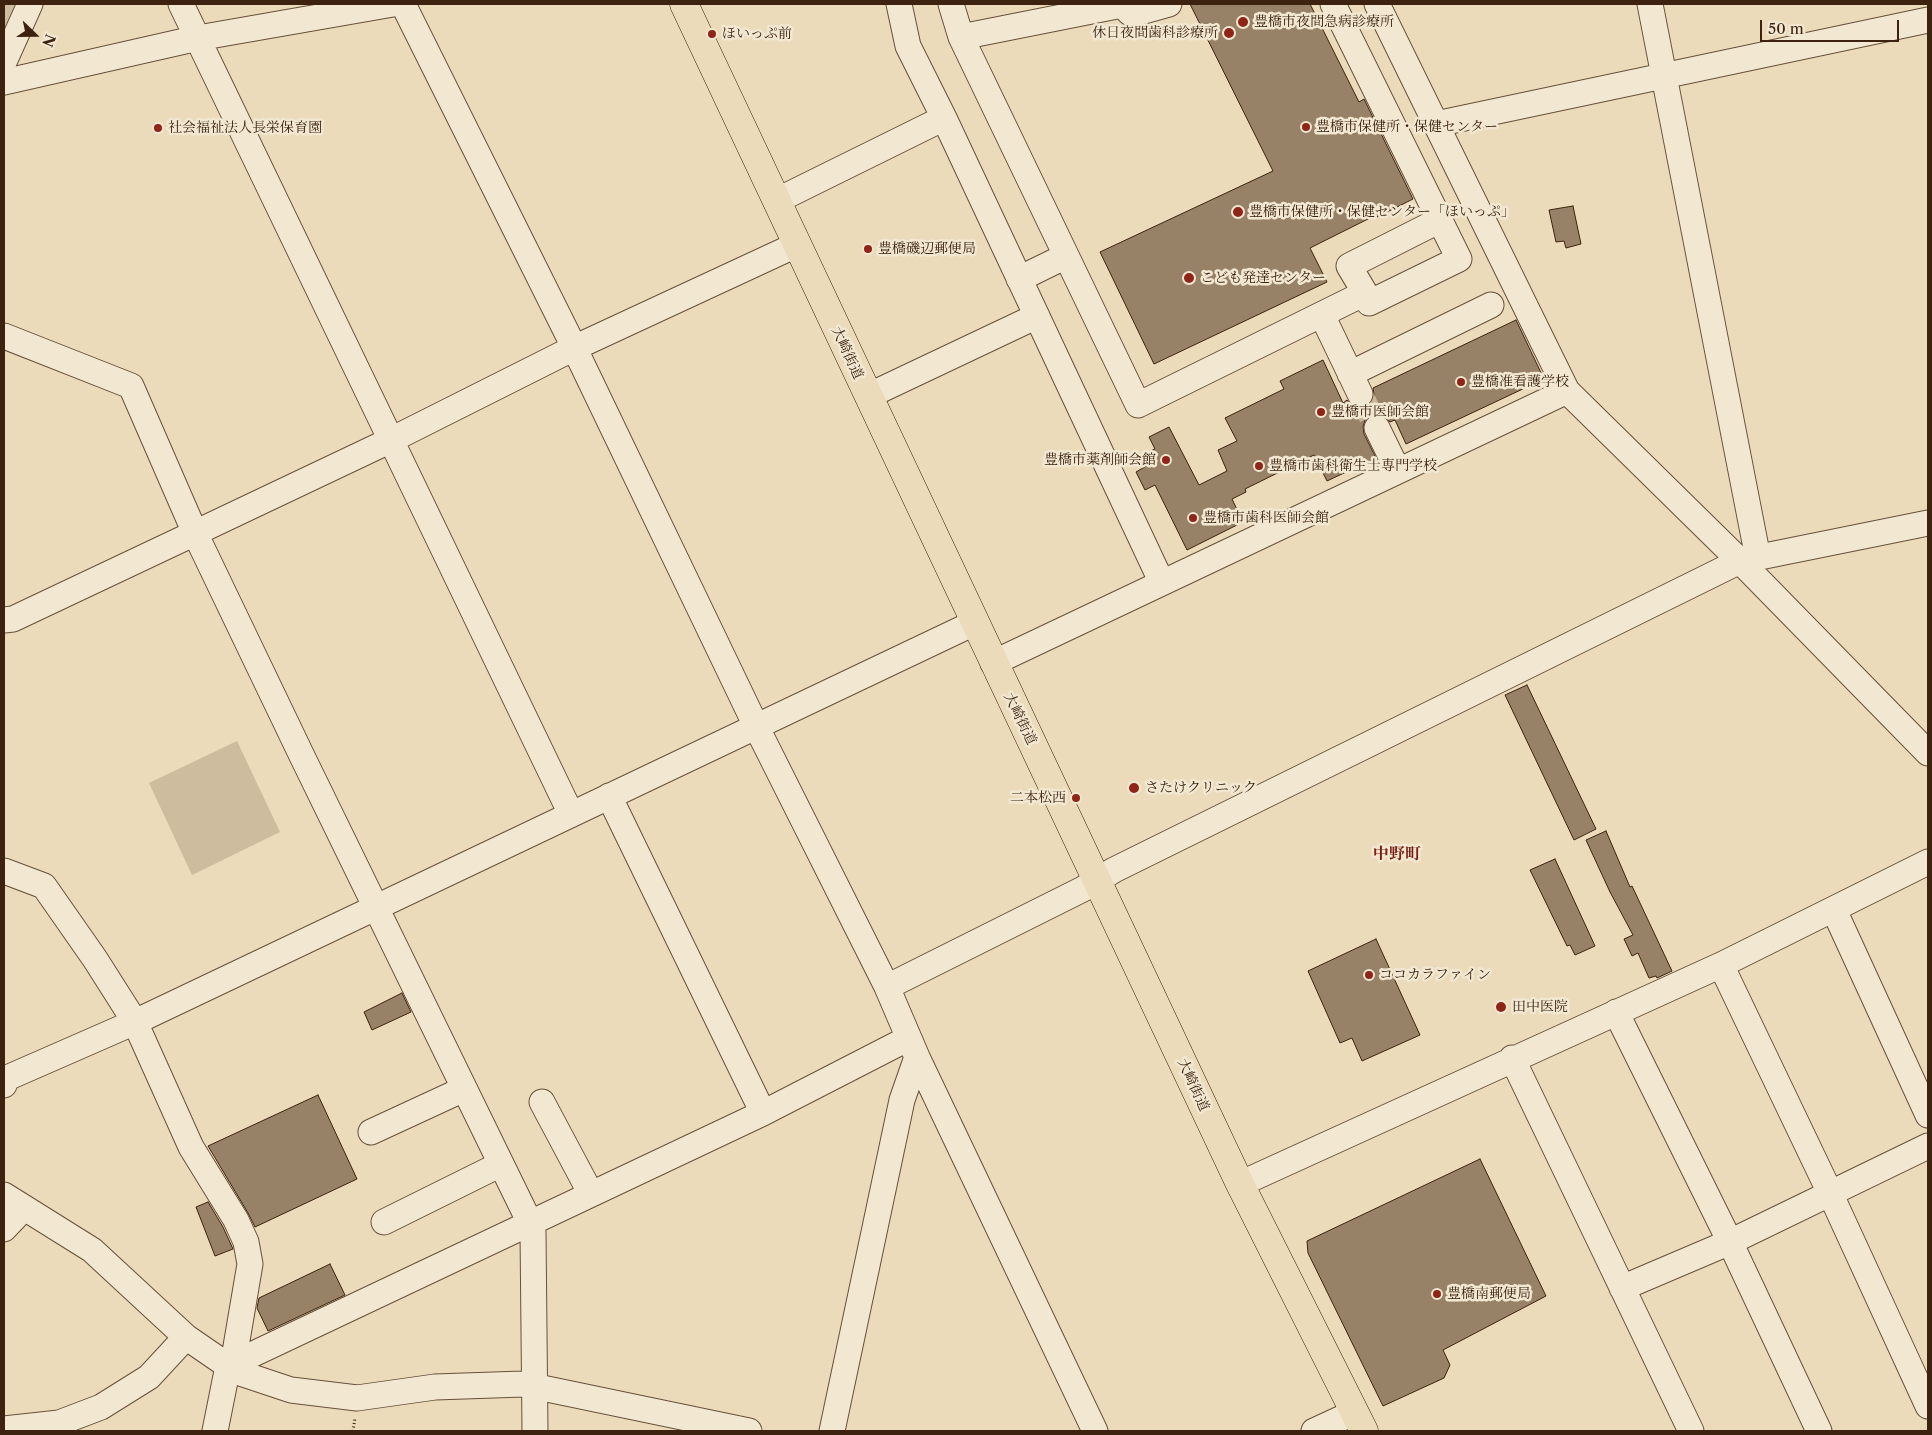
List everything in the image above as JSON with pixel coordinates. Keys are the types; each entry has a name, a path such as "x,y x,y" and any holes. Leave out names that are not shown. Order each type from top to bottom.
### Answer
{"main road":[{"name":"大崎街道","path":"684,4 974,623 1240,1184 1359,1422"}],"street":[{"path":"4,62 30,4"},
{"path":"181,4 571,814"},
{"path":"4,82 198,38 393,4"},
{"path":"403,4 574,348 756,726 887,988 912,1048 1095,1431"},
{"path":"900,4 908,46 944,118 1162,583"},
{"path":"951,4 961,37 1138,405 1364,294"},
{"path":"961,37 1122,4 1130,13 1169,4"},
{"path":"1333,4 1440,220 1459,259 1369,303 1350,266 1440,220"},
{"path":"1377,4 1568,391 1749,560 1928,753"},
{"path":"1650,4 1749,560"},
{"path":"1436,124 1928,20"},
{"path":"776,201 944,118"},
{"path":"4,620 13,619 195,533 391,440 574,348 796,245"},
{"path":"1020,279 1066,256"},
{"path":"1322,315 1355,384 1491,305"},
{"path":"868,396 1037,316"},
{"path":"4,336 131,386 195,533 530,1223 533,1232 535,1431"},
{"path":"993,663 1568,391"},
{"path":"1377,428 1398,471"},
{"path":"887,988 1083,890 1114,870 1749,560 1928,523"},
{"path":"4,1085 7,1078 135,1022 974,623"},
{"path":"609,796 763,1113"},
{"path":"1240,1184 1512,1058 1720,965 1928,862"},
{"path":"4,872 44,886 95,959 135,1022 191,1147 236,1220 246,1242 250,1264 231,1365 215,1431"},
{"path":"1834,910 1928,1115"},
{"path":"1720,965 1831,1194 1928,1406"},
{"path":"1616,1012 1730,1242 1819,1431"},
{"path":"231,1365 763,1113 912,1048"},
{"path":"832,1431 912,1048"},
{"path":"1512,1058 1691,1431"},
{"path":"371,1132 464,1089"},
{"path":"542,1102 591,1194"},
{"path":"1622,1288 1730,1242 1928,1146"},
{"path":"384,1222 501,1164"},
{"path":"4,1228 14,1202 92,1250 186,1336 231,1365 237,1372 291,1390 357,1398 435,1387 523,1384 733,1430"},
{"path":"4,1429 59,1423 101,1407 149,1377 186,1336"},
{"path":"1314,1431 1359,1422"}],"shaded area":[{"path":"4,4 23,4 4,48"},
{"path":"237,741 280,832 192,875 149,783"}],"building":[{"path":"1190,4 1310,4 1359,102 1364,99 1413,199 1310,248 1327,282 1154,364 1100,252 1273,171"},
{"path":"1573,206 1581,244 1566,248 1564,241 1556,242 1549,210"},
{"path":"1516,320 1544,379 1406,444 1395,420 1390,422 1385,416 1371,415 1365,420 1363,427 1364,434 1376,458 1327,481 1314,455 1245,489 1246,492 1232,499 1243,522 1187,550 1155,485 1145,490 1136,472 1148,465 1143,454 1155,449 1149,437 1169,427 1199,485 1227,471 1218,450 1237,441 1225,418 1284,389 1280,381 1323,360 1343,403 1347,400 1352,406 1366,407 1372,402 1373,388"},
{"path":"1527,685 1596,829 1574,840 1505,695"},
{"path":"1606,831 1630,887 1632,886 1672,971 1657,978 1656,976 1649,978 1638,953 1632,956 1624,939 1633,935 1610,892 1586,840"},
{"path":"1555,859 1595,946 1575,955 1570,945 1567,946 1530,870"},
{"path":"1376,939 1420,1035 1362,1061 1352,1038 1340,1043 1308,971"},
{"path":"402,993 411,1012 372,1030 364,1012"},
{"path":"318,1095 357,1179 255,1227 208,1146"},
{"path":"1480,1159 1546,1296 1443,1350 1450,1365 1444,1378 1383,1406 1308,1253 1307,1241"},
{"path":"208,1202 223,1227 233,1249 215,1256 196,1207"},
{"path":"330,1264 345,1295 268,1331 257,1308 259,1298"}],"tunnel":[{"path":"1360,394 1377,428"}],"place":[{"name":"豊橋市夜間急病診療所","path":"1243,22"},
{"name":"休日夜間歯科診療所","path":"1229,33"},
{"name":"ほいっぷ前","path":"712,34"},
{"name":"豊橋市保健所・保健センター","path":"1306,127"},
{"name":"社会福祉法人長栄保育園","path":"158,128"},
{"name":"豊橋市保健所・保健センター「ほいっぷ」","path":"1238,212"},
{"name":"豊橋磯辺郵便局","path":"868,249"},
{"name":"こども発達センター","path":"1189,278"},
{"name":"豊橋准看護学校","path":"1461,382"},
{"name":"豊橋市医師会館","path":"1321,412"},
{"name":"豊橋市薬剤師会館","path":"1166,460"},
{"name":"豊橋市歯科衛生士専門学校","path":"1259,466"},
{"name":"豊橋市歯科医師会館","path":"1193,518"},
{"name":"さたけクリニック","path":"1134,788"},
{"name":"二本松西","path":"1076,798"},
{"name":"ココカラファイン","path":"1369,975"},
{"name":"田中医院","path":"1501,1007"},
{"name":"豊橋南郵便局","path":"1437,1294"}],"district":[{"name":"中野町","path":"1397,854"}]}
